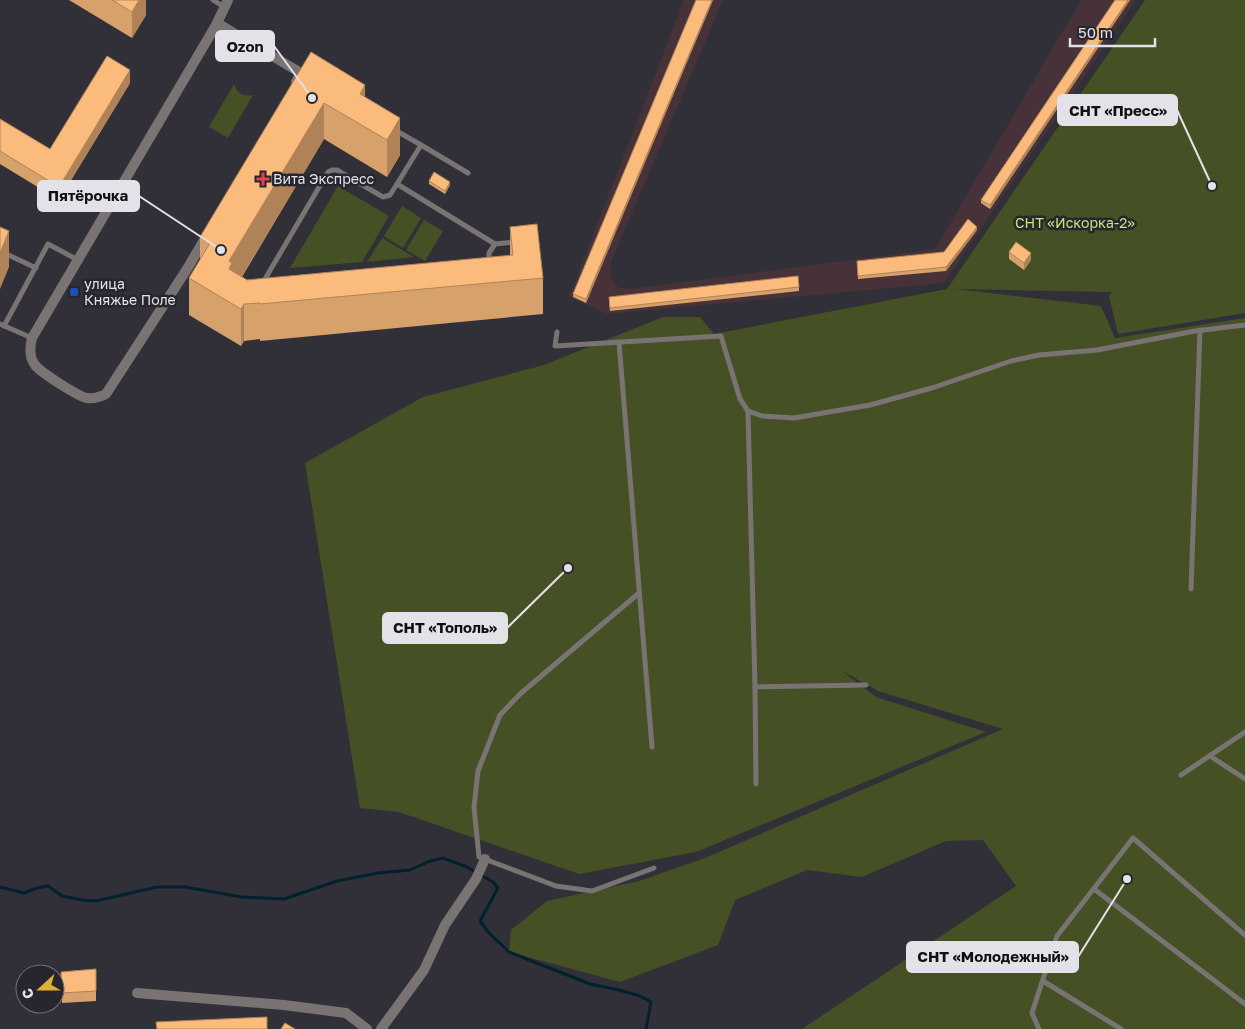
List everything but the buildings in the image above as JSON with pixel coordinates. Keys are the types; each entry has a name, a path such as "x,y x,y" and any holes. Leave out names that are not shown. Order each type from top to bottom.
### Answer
{"street":[{"path":"212,227 106,394 98,398 80,396 34,365 30,346 32,338 217,23 226,3"},
{"path":"217,23 305,75 291,90"},
{"path":"381,1029 424,970 445,925 476,879 483,863"},
{"path":"137,993 284,1005 346,1013 367,1029"}],"lane":[{"path":"213,0 226,3"},
{"path":"386,124 468,173"},
{"path":"269,288 266,287 264,279 328,172 337,170 383,197 390,195 421,145"},
{"path":"397,184 495,244 524,241"},
{"path":"32,338 2,325 48,244 78,260"},
{"path":"485,269 489,263 489,253 495,244"},
{"path":"0,251 36,268"},
{"path":"748,411 762,416 794,418 870,405 932,388 1011,360 1038,355 1097,350 1200,330 1245,325"},
{"path":"1191,589 1200,330"},
{"path":"557,332 555,346 721,336 740,399 748,411 756,687 756,784"},
{"path":"619,342 652,747"},
{"path":"639,592 520,694 500,715 478,771 474,807 479,857 483,863 556,886 592,891 654,868"},
{"path":"756,687 866,685"},
{"path":"1181,775 1245,732"},
{"path":"1210,756 1245,778"},
{"path":"1039,1029 1032,1013 1057,936 1133,838 1245,935"},
{"path":"1094,889 1245,1004"},
{"path":"1042,981 1120,1029"}],"shaded area":[{"path":"684,0 723,0 612,260 610,275 617,287 630,289 935,249 1081,0 1136,0 944,283 608,314 569,297"}],"green space":[{"name":"СНТ «Искорка-2»","path":"1145,0 1245,0 1245,313 1118,334 1109,296 1112,292 955,289 1101,306 1115,338 1245,318 1245,1029 802,1029 1016,886 983,840 946,841 862,877 807,870 735,900 718,945 620,982 509,952 511,930 547,901 639,881 705,858 1003,729 878,691 842,671 876,697 986,732 696,852 579,874 399,812 360,808 305,463 423,397 544,365 663,317 700,317 714,334 947,289"},
{"path":"234,84 241,94 253,95 228,138 209,127"},
{"path":"338,186 389,216 362,262 290,268"},
{"path":"402,206 421,218 403,248 384,236"},
{"path":"424,220 443,231 425,261 406,250"},
{"path":"382,238 414,257 367,262"}],"waterway":[{"path":"0,887 24,893 48,886 62,896 96,901 157,887 185,887 242,897 284,899 337,881 378,873 410,870 430,861 443,858 467,867 493,882 498,888 480,921 488,932 509,952 590,984 640,996 651,1002 646,1029"}],"place":[{"name":"Ozon","path":"312,98"},
{"name":"Вита Экспресс","path":"263,179"},
{"name":"СНТ «Пресс»","path":"1212,186"},
{"name":"Пятёрочка","path":"221,250"},
{"name":"улица Княжье Поле","path":"74,292"},
{"name":"СНТ «Тополь»","path":"568,568"},
{"name":"СНТ «Молодежный»","path":"1127,879"}]}
